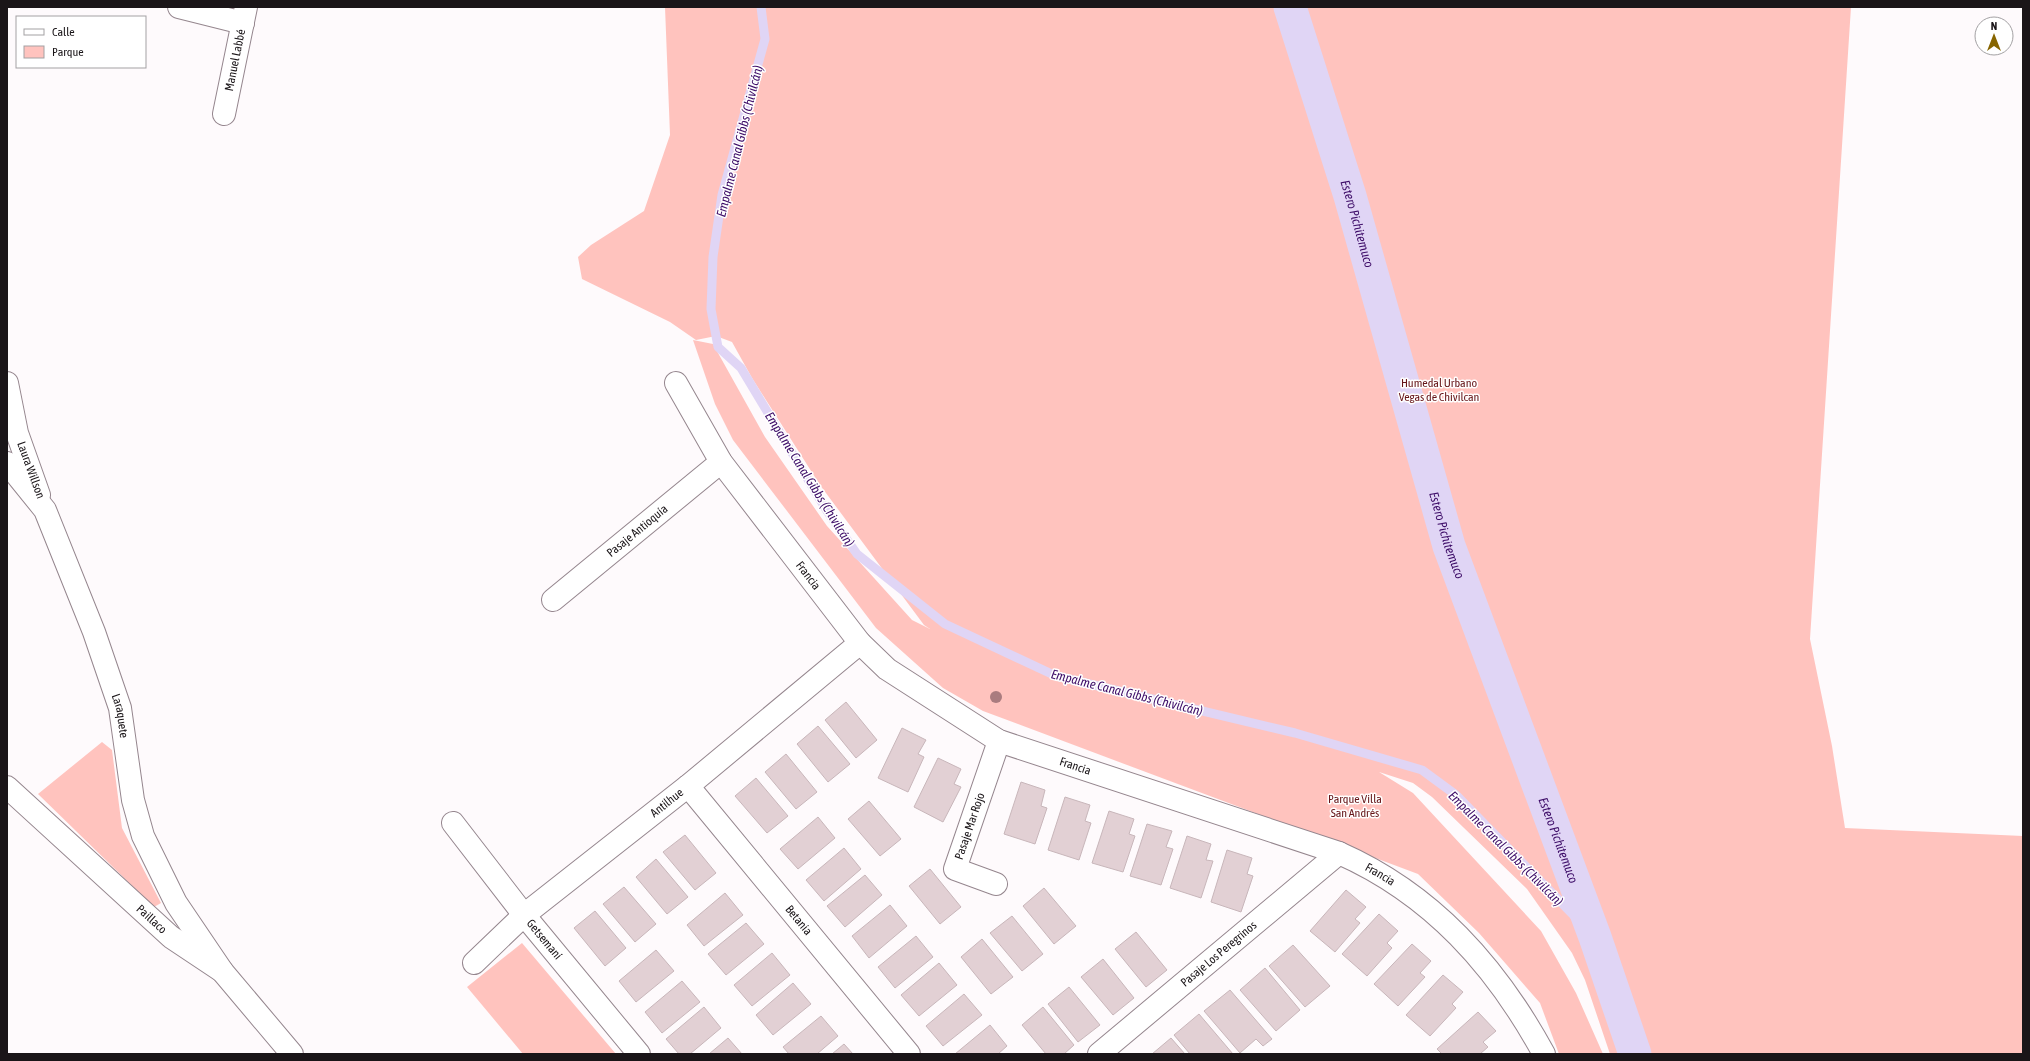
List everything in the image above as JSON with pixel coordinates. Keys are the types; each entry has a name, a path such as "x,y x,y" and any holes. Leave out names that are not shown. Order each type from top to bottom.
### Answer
{"street":[{"path":"179,7 245,15"},
{"name":"Manuel Labbé","path":"224,114 245,15"},
{"name":"Laura Willson","path":"7,383 17,434 45,510"},
{"name":"Francia","path":"676,383 721,462 860,643 887,668 999,741 1339,853 1386,876 1407,891 1440,919 1475,954 1508,994 1525,1019 1544,1054"},
{"name":"Pasaje Antioquía","path":"553,600 721,462"},
{"name":"Laraquete","path":"7,463 45,510 94,632 120,708 133,800 143,836 176,903 222,971"},
{"name":"Antilhue","path":"474,963 524,915 688,786 860,643"},
{"name":"Pasaje Mar Rojo","path":"996,884 955,869 999,741"},
{"name":"Betania","path":"688,786 909,1054"},
{"name":"Paillaco","path":"7,788 171,937 222,971 292,1054"},
{"name":"Getsemaní","path":"453,823 524,915 639,1054"},
{"name":"Pasaje Los Peregrinos","path":"1099,1054 1339,853"}],"green space":[{"name":"Humedal Urbano Vegas de Chivilcan","path":"665,7 1851,7 1810,639 1832,746 1845,828 2023,836 2023,1054 1610,1054 1585,980 1572,953 1527,889 1432,797 1413,783 1379,772 1413,793 1541,931 1576,993 1603,1054 1559,1054 1540,1003 1479,933 1418,874 983,711 943,688 876,628 733,440 715,404 693,340 713,344 765,437 827,526 912,620 930,629 924,625 820,485 752,378 732,342 716,336 696,340 670,322 582,279 578,257 591,245 644,211 670,135"},
{"path":"102,742 112,750 122,828 161,903 154,907 38,794"},
{"path":"522,943 616,1054 523,1054 467,987"}],"building":[{"path":"846,702 877,740 856,758 825,720"},
{"path":"818,726 850,764 828,782 797,744"},
{"path":"902,728 926,740 918,754 924,757 908,792 878,778"},
{"path":"786,754 817,792 796,809 765,772"},
{"path":"938,758 961,769 954,784 961,787 943,822 914,807"},
{"path":"756,778 788,816 767,833 735,796"},
{"path":"1021,782 1045,790 1041,806 1047,808 1035,844 1004,834"},
{"path":"1065,797 1090,805 1085,821 1091,823 1079,860 1048,850"},
{"path":"869,801 901,839 880,856 848,819"},
{"path":"1109,811 1134,819 1129,834 1135,836 1123,872 1092,863"},
{"path":"818,817 835,838 798,869 780,849"},
{"path":"1147,824 1172,831 1166,847 1173,849 1161,885 1130,876"},
{"path":"685,835 716,873 695,890 663,852"},
{"path":"1187,836 1211,844 1206,860 1213,861 1201,898 1170,888"},
{"path":"844,848 861,869 824,901 806,880"},
{"path":"1227,850 1252,858 1247,874 1253,876 1241,912 1211,902"},
{"path":"656,859 688,897 667,914 636,877"},
{"path":"930,869 961,907 940,924 909,886"},
{"path":"865,875 882,895 845,927 827,906"},
{"path":"624,887 656,924 635,942 603,904"},
{"path":"1044,888 1076,926 1054,944 1023,906"},
{"path":"1346,890 1366,907 1355,919 1360,923 1335,952 1310,931"},
{"path":"725,893 743,915 704,946 687,925"},
{"path":"890,905 907,926 869,958 852,936"},
{"path":"595,911 626,948 605,966 574,928"},
{"path":"1379,914 1398,931 1387,943 1392,948 1367,976 1342,954"},
{"path":"1012,916 1043,954 1022,971 990,933"},
{"path":"746,923 764,944 726,975 708,954"},
{"path":"1136,932 1167,970 1146,987 1115,949"},
{"path":"916,936 933,957 895,988 878,967"},
{"path":"982,939 1013,977 991,994 961,957"},
{"path":"1412,944 1431,961 1420,973 1425,977 1398,1006 1374,984"},
{"path":"1293,945 1330,986 1305,1007 1269,966"},
{"path":"656,950 674,971 636,1002 619,981"},
{"path":"772,953 790,975 752,1006 734,985"},
{"path":"1103,959 1134,998 1113,1015 1081,977"},
{"path":"939,963 957,985 919,1016 901,995"},
{"path":"1265,968 1300,1010 1276,1031 1240,990"},
{"path":"1443,975 1463,992 1452,1004 1456,1008 1430,1036 1406,1015"},
{"path":"682,981 700,1002 662,1033 645,1012"},
{"path":"793,983 811,1004 773,1035 756,1015"},
{"path":"1069,987 1100,1025 1078,1042 1048,1004"},
{"path":"1230,990 1272,1039 1263,1046 1256,1039 1240,1053 1204,1011"},
{"path":"964,994 982,1015 943,1046 926,1026"},
{"path":"704,1007 721,1028 690,1054 679,1054 666,1039"},
{"path":"1043,1007 1074,1045 1064,1054 1046,1054 1022,1025"},
{"path":"1478,1012 1496,1031 1483,1042 1488,1047 1480,1054 1442,1054 1437,1049"},
{"path":"1199,1014 1233,1054 1190,1054 1174,1035"},
{"path":"821,1016 838,1036 817,1054 789,1054 783,1047"},
{"path":"990,1025 1007,1046 998,1054 955,1054"},
{"path":"728,1038 742,1054 709,1054"},
{"path":"1171,1038 1185,1054 1152,1054"},
{"path":"844,1044 853,1054 832,1054"}],"waterway":[{"name":"Empalme Canal Gibbs (Chivilcán)","path":"761,7 765,39 722,195 713,257 711,309 718,347 741,368 827,511 857,554 945,624 1056,676 1295,733 1422,770 1456,795 1595,937"},
{"name":"Estero Pichitemuco","path":"1290,7 1350,196 1449,546 1595,937 1635,1054"}],"park label":[{"name":"Parque Villa San Andrés","path":"1355,806"}]}
